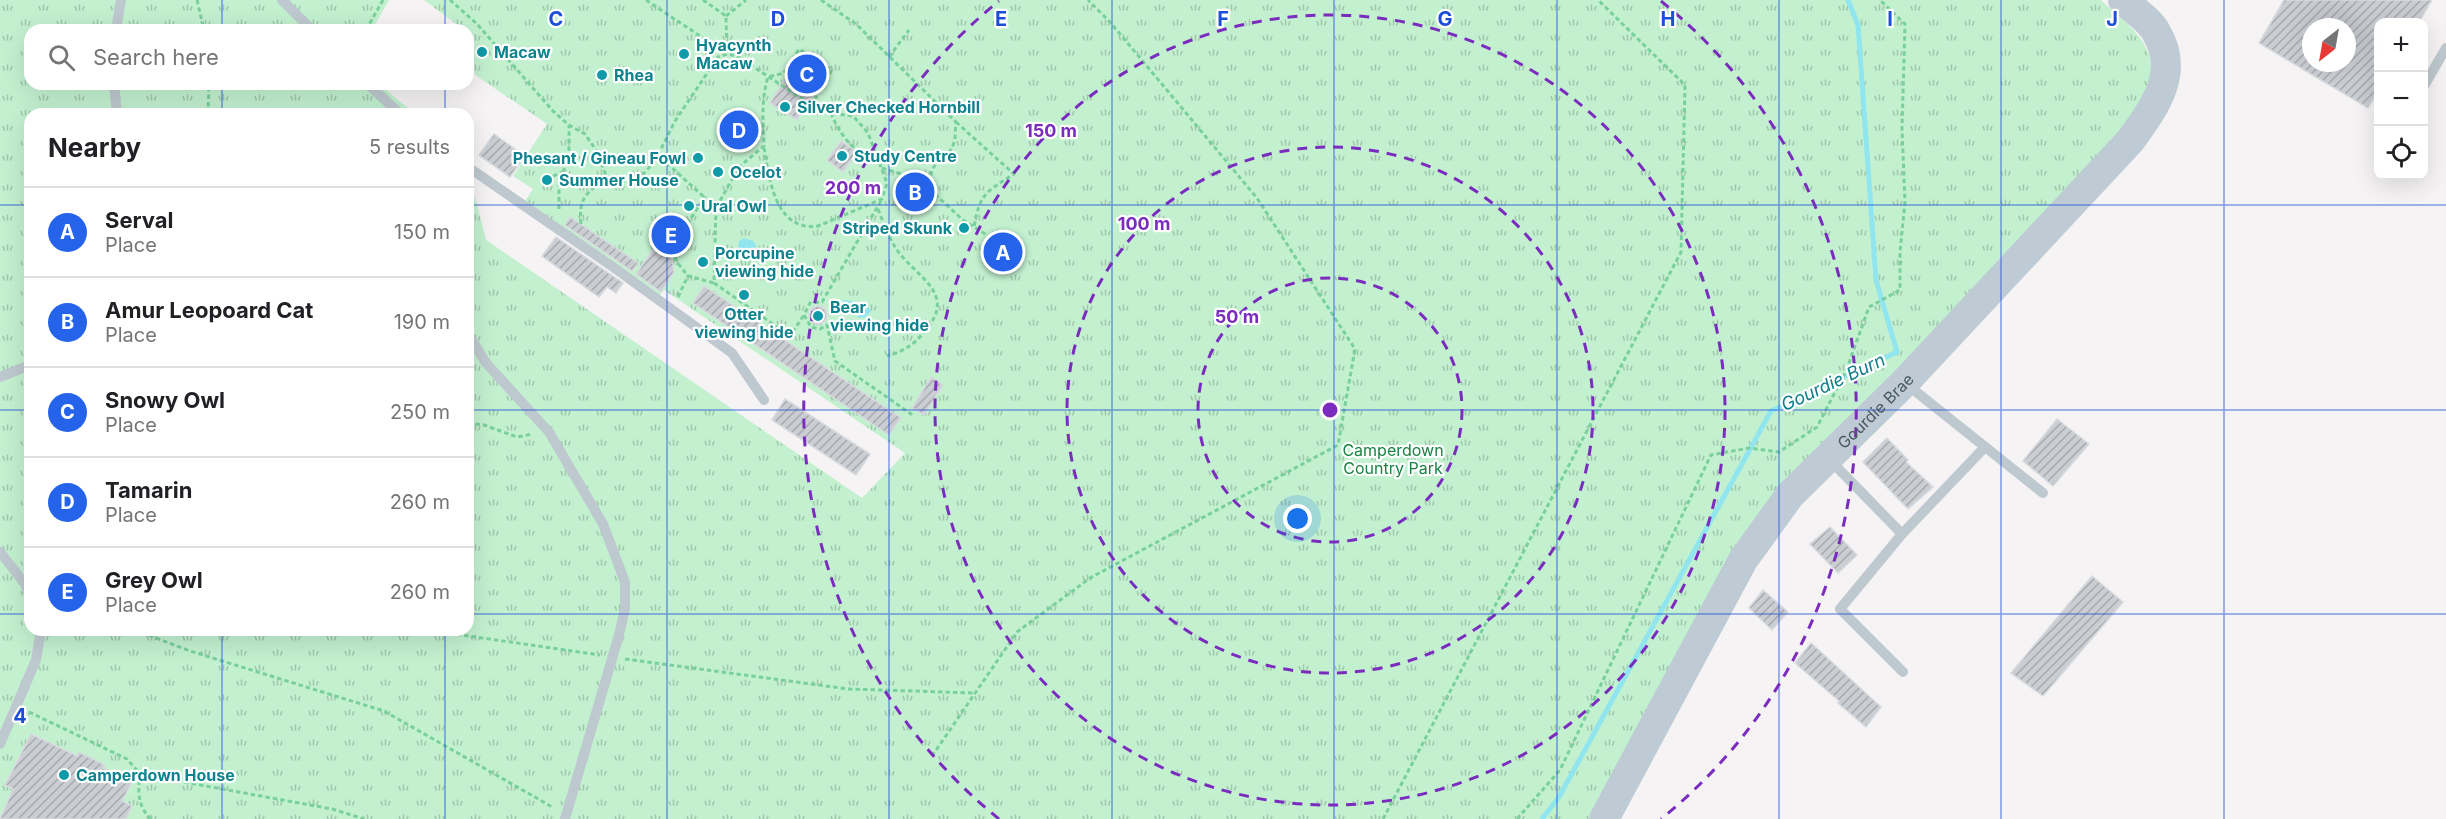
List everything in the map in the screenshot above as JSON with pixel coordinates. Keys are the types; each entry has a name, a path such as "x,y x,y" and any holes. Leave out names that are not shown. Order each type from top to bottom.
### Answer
{"street":[{"name":"Gourdie Brae","path":"1604,819 1743,560 1790,495 1905,382 2130,141 2154,109 2166,80 2163,49 2156,31 2123,0"}],"lane":[{"path":"117,24 121,0"},
{"path":"282,0 306,24"},
{"path":"2428,79 2446,48"},
{"path":"115,90 116,108"},
{"path":"374,90 394,108"},
{"path":"474,171 595,254 732,353 764,400"},
{"path":"474,344 486,363 549,432 603,524 625,582 625,609 613,657 566,817"},
{"path":"0,377 24,367"},
{"path":"1905,382 2043,493"},
{"path":"1903,672 1840,609 1902,534 1985,447"},
{"path":"1828,458 1902,534"},
{"path":"0,552 24,583"},
{"path":"0,744 36,660 40,636"}],"path":[{"path":"197,0 203,24"},
{"path":"369,24 383,0"},
{"path":"450,0 477,24 553,111 569,125 585,134 596,150 607,178"},
{"path":"646,0 727,54 737,56 816,108 853,116 868,133 887,183 878,209 822,302 810,303 790,336 714,283 688,276 677,262 672,249 658,240"},
{"path":"703,0 726,16"},
{"path":"726,16 746,0"},
{"path":"821,0 856,24 956,122 1014,174 984,195 978,204 974,227"},
{"path":"932,756 1017,632 1090,578 1338,446 1355,349 1257,198 1110,22 1088,0"},
{"path":"1383,819 1682,252 1685,85 1598,0"},
{"path":"1517,819 1560,770 1711,455 1749,448 1779,452 1817,427 1846,371 1869,307 1900,290 1900,252 1905,202 1902,129 1905,24 1880,0"},
{"path":"726,16 727,54"},
{"path":"890,57 909,30"},
{"path":"768,77 784,74 799,49 832,70 816,95 816,108"},
{"path":"581,224 579,209 590,190 607,178 632,182 640,177 658,155 675,121 718,57 727,54"},
{"path":"768,77 762,114 764,146 769,180 780,208 796,225 807,228 818,226 882,200"},
{"path":"208,108 209,90"},
{"path":"831,113 842,135 861,152 870,156 876,155"},
{"path":"932,192 929,177 934,164 954,143 956,122"},
{"path":"559,209 559,183 569,155 569,125"},
{"path":"714,283 716,208 739,167 764,146"},
{"path":"658,155 716,208"},
{"path":"881,168 908,176 932,192 974,227 997,239 1020,256"},
{"path":"553,176 563,172"},
{"path":"672,249 705,196"},
{"path":"878,209 896,248 931,287 938,303 934,319 916,342 899,352 886,356"},
{"path":"677,297 688,276"},
{"path":"804,315 811,327 820,328 827,325 835,361 914,416"},
{"path":"474,424 518,436 549,432"},
{"path":"151,636 190,651 384,711 566,817"},
{"path":"468,636 848,689 975,693"},
{"path":"16,706 128,759 140,774 332,809 364,819"},
{"path":"140,774 138,794 145,813 151,819"}],"green space":[{"name":"Camperdown Country Park","path":"0,0 389,0 375,24 24,24 24,90 386,90 408,108 24,108 24,636 474,636 474,196 486,240 862,498 905,453 664,290 660,295 525,201 533,189 513,176 547,124 474,74 474,24 456,24 424,0 2101,0 2140,38 2150,57 2151,70 2145,95 2115,140 1790,495 1604,819 0,819"}],"water":[{"path":"744,238 753,241 756,245 754,257 749,260 741,259 738,252 739,241"},
{"path":"841,299 862,303 871,311 866,317 859,318 851,309 847,309 849,305"}],"building":[{"path":"2284,0 2432,0 2421,18 2374,18 2374,98 2368,108 2308,72 2356,72 2356,18 2302,18 2302,69 2259,43"},
{"path":"801,53 828,70 797,120 770,103"},
{"path":"494,134 525,156 510,177 479,155"},
{"name":"Study Centre","path":"841,141 857,152 843,172 827,160"},
{"path":"570,217 638,263 632,271 565,225"},
{"path":"667,229 674,272 661,292 636,274"},
{"path":"556,237 623,283 616,293 607,287 599,297 542,256"},
{"path":"704,286 901,418 889,435 693,303"},
{"name":"Bear viewing hide","path":"818,306 826,311 827,315 822,323 818,324 810,319 809,315 814,307"},
{"path":"931,377 943,385 924,415 912,408"},
{"path":"785,399 870,454 856,475 772,420"},
{"path":"2057,419 2089,444 2053,486 2023,461"},
{"path":"1887,438 1908,460 1906,462 1933,487 1908,509 1863,462"},
{"path":"1830,527 1857,555 1838,573 1810,544"},
{"path":"2092,576 2123,602 2043,696 2011,673"},
{"path":"1763,590 1788,612 1772,630 1749,608"},
{"path":"1811,643 1881,707 1866,727 1795,663"},
{"name":"Camperdown House","path":"31,734 77,756 79,752 105,765 103,768 132,782 122,801 132,806 126,819 0,819 13,789 5,785"}],"waterway":[{"name":"Gourdie Burn","path":"1542,819 1559,797 1771,411 1897,352 1876,280 1858,25 1848,0"}],"place":[{"name":"Macaw","path":"482,52"},
{"name":"Hyacynth Macaw","path":"684,54"},
{"name":"Snowy Owl","path":"807,74"},
{"name":"Rhea","path":"602,75"},
{"name":"Silver Checked Hornbill","path":"785,107"},
{"name":"Tamarin","path":"739,130"},
{"name":"Study Centre","path":"842,156"},
{"name":"Phesant / Gineau Fowl","path":"698,158"},
{"name":"Ocelot","path":"718,172"},
{"name":"Summer House","path":"547,180"},
{"name":"Amur Leopoard Cat","path":"915,192"},
{"name":"Ural Owl","path":"689,206"},
{"name":"Striped Skunk","path":"964,228"},
{"name":"Grey Owl","path":"671,235"},
{"name":"Serval","path":"1003,252"},
{"name":"Porcupine viewing hide","path":"703,262"},
{"name":"Otter viewing hide","path":"744,295"},
{"name":"Bear viewing hide","path":"818,316"},
{"name":"Camperdown House","path":"64,775"}]}
